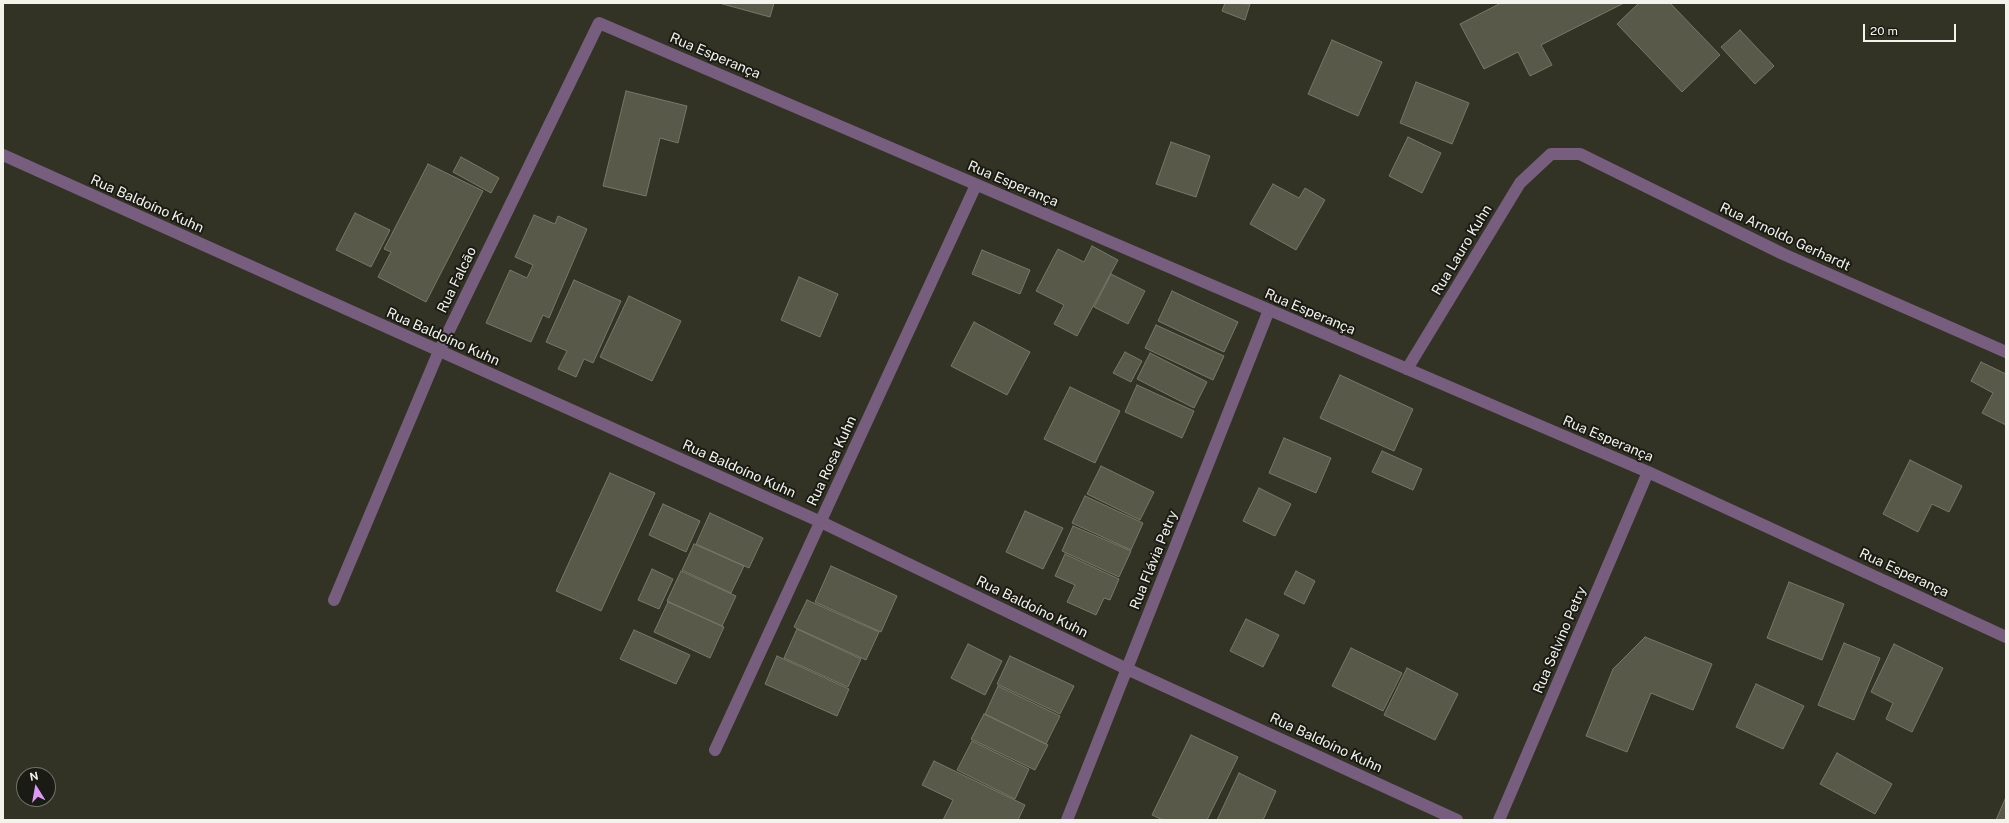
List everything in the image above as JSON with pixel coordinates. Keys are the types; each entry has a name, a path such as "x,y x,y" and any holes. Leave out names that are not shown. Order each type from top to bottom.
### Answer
{"street":[{"name":"Rua Esperança","path":"599,23 1648,472 2006,637"},
{"name":"Rua Falcão","path":"334,600 439,351 599,23"},
{"name":"Rua Arnoldo Gerhardt","path":"1552,154 1580,154 1783,254 2006,352"},
{"name":"Rua Lauro Kuhn","path":"1407,369 1520,183 1552,154"},
{"name":"Rua Baldoíno Kuhn","path":"3,155 821,522 1127,669 1457,820"},
{"name":"Rua Rosa Kuhn","path":"715,750 976,185"},
{"name":"Rua Flávia Petry","path":"1067,820 1269,310"},
{"name":"Rua Selvino Petry","path":"1499,820 1648,472"}],"building":[{"path":"719,3 774,3 770,17"},
{"path":"1225,3 1250,4 1245,20 1222,11"},
{"path":"1501,3 1624,3 1541,45 1552,65 1530,76 1518,52 1484,69 1460,24"},
{"path":"1639,3 1670,3 1720,55 1682,92 1617,24"},
{"path":"1740,30 1774,66 1755,84 1721,47"},
{"path":"1332,40 1382,62 1358,116 1308,94"},
{"path":"1416,82 1469,103 1452,144 1400,123"},
{"path":"626,91 687,106 678,143 660,138 646,196 603,186"},
{"path":"1408,137 1441,153 1422,193 1389,176"},
{"path":"1171,142 1210,156 1196,197 1156,184"},
{"path":"461,157 499,178 491,193 453,172"},
{"path":"428,164 483,191 426,302 378,277 391,252 384,249"},
{"path":"1273,184 1299,198 1305,188 1325,200 1296,250 1250,224"},
{"path":"355,213 390,230 371,267 336,250"},
{"path":"534,215 555,224 558,216 587,229 549,318 543,315 531,342 486,323 510,270 527,278 533,265 515,257"},
{"path":"1092,246 1118,260 1077,336 1054,324 1064,305 1036,291 1058,249 1084,262"},
{"path":"982,250 1030,270 1020,294 972,274"},
{"path":"1111,274 1145,291 1128,324 1094,307"},
{"path":"799,277 838,294 820,337 781,320"},
{"path":"574,280 621,301 593,363 584,359 576,377 558,369 567,351 546,342"},
{"path":"1172,291 1238,322 1224,352 1158,321"},
{"path":"629,296 681,321 652,381 600,357"},
{"path":"974,322 1030,352 1007,395 951,366"},
{"path":"1156,325 1224,356 1213,380 1145,348"},
{"path":"1125,352 1142,361 1131,382 1113,373"},
{"path":"1150,353 1207,382 1194,408 1137,379"},
{"path":"1981,362 2006,374 2006,425 1982,413 1993,393 1971,381"},
{"path":"1340,375 1413,409 1394,451 1320,418"},
{"path":"1137,385 1194,411 1182,438 1125,412"},
{"path":"1070,387 1120,411 1095,463 1044,439"},
{"path":"1284,438 1331,458 1316,493 1269,473"},
{"path":"1382,451 1422,469 1413,490 1372,472"},
{"path":"1910,460 1962,486 1949,512 1932,504 1918,532 1883,514"},
{"path":"1101,466 1154,492 1140,520 1087,494"},
{"path":"610,473 655,493 601,611 556,591"},
{"path":"1259,488 1291,504 1275,536 1243,521"},
{"path":"1085,496 1143,523 1131,550 1072,523"},
{"path":"663,504 700,521 686,552 649,535"},
{"path":"1025,511 1063,528 1043,569 1006,552"},
{"path":"710,513 763,538 749,568 696,544"},
{"path":"1073,526 1131,551 1119,577 1062,551"},
{"path":"694,544 744,566 731,593 682,570"},
{"path":"1065,554 1119,579 1110,600 1104,598 1096,615 1067,602 1075,585 1055,576"},
{"path":"831,566 897,596 881,632 815,602"},
{"path":"652,569 673,579 659,609 638,600"},
{"path":"681,571 736,596 722,626 667,601"},
{"path":"1296,571 1315,581 1304,604 1284,594"},
{"path":"1789,582 1844,604 1822,660 1767,638"},
{"path":"807,600 879,632 866,660 794,627"},
{"path":"668,602 724,627 710,658 654,632"},
{"path":"1246,619 1279,635 1263,667 1230,651"},
{"path":"797,629 861,659 848,687 784,658"},
{"path":"634,630 690,655 676,684 620,659"},
{"path":"1645,637 1712,664 1693,710 1651,693 1627,752 1586,736 1613,669"},
{"path":"1844,643 1880,658 1854,720 1818,705"},
{"path":"968,644 1002,661 985,695 951,678"},
{"path":"1894,644 1943,668 1912,732 1886,719 1893,703 1871,692"},
{"path":"1351,648 1402,673 1383,711 1332,686"},
{"path":"777,656 849,689 837,716 765,684"},
{"path":"1010,656 1074,686 1060,714 997,684"},
{"path":"1407,668 1458,694 1435,740 1384,715"},
{"path":"1756,684 1804,706 1783,749 1736,727"},
{"path":"998,686 1060,716 1046,744 985,714"},
{"path":"984,714 1048,745 1035,770 971,739"},
{"path":"1191,735 1238,757 1207,820 1163,820 1152,815"},
{"path":"972,741 1029,769 1015,799 957,770"},
{"path":"1837,753 1892,784 1875,814 1820,784"},
{"path":"934,761 1025,805 1018,820 943,820 953,800 922,785"},
{"path":"1239,773 1276,791 1263,820 1217,820"},
{"path":"2006,797 2006,820 1996,820"}]}
